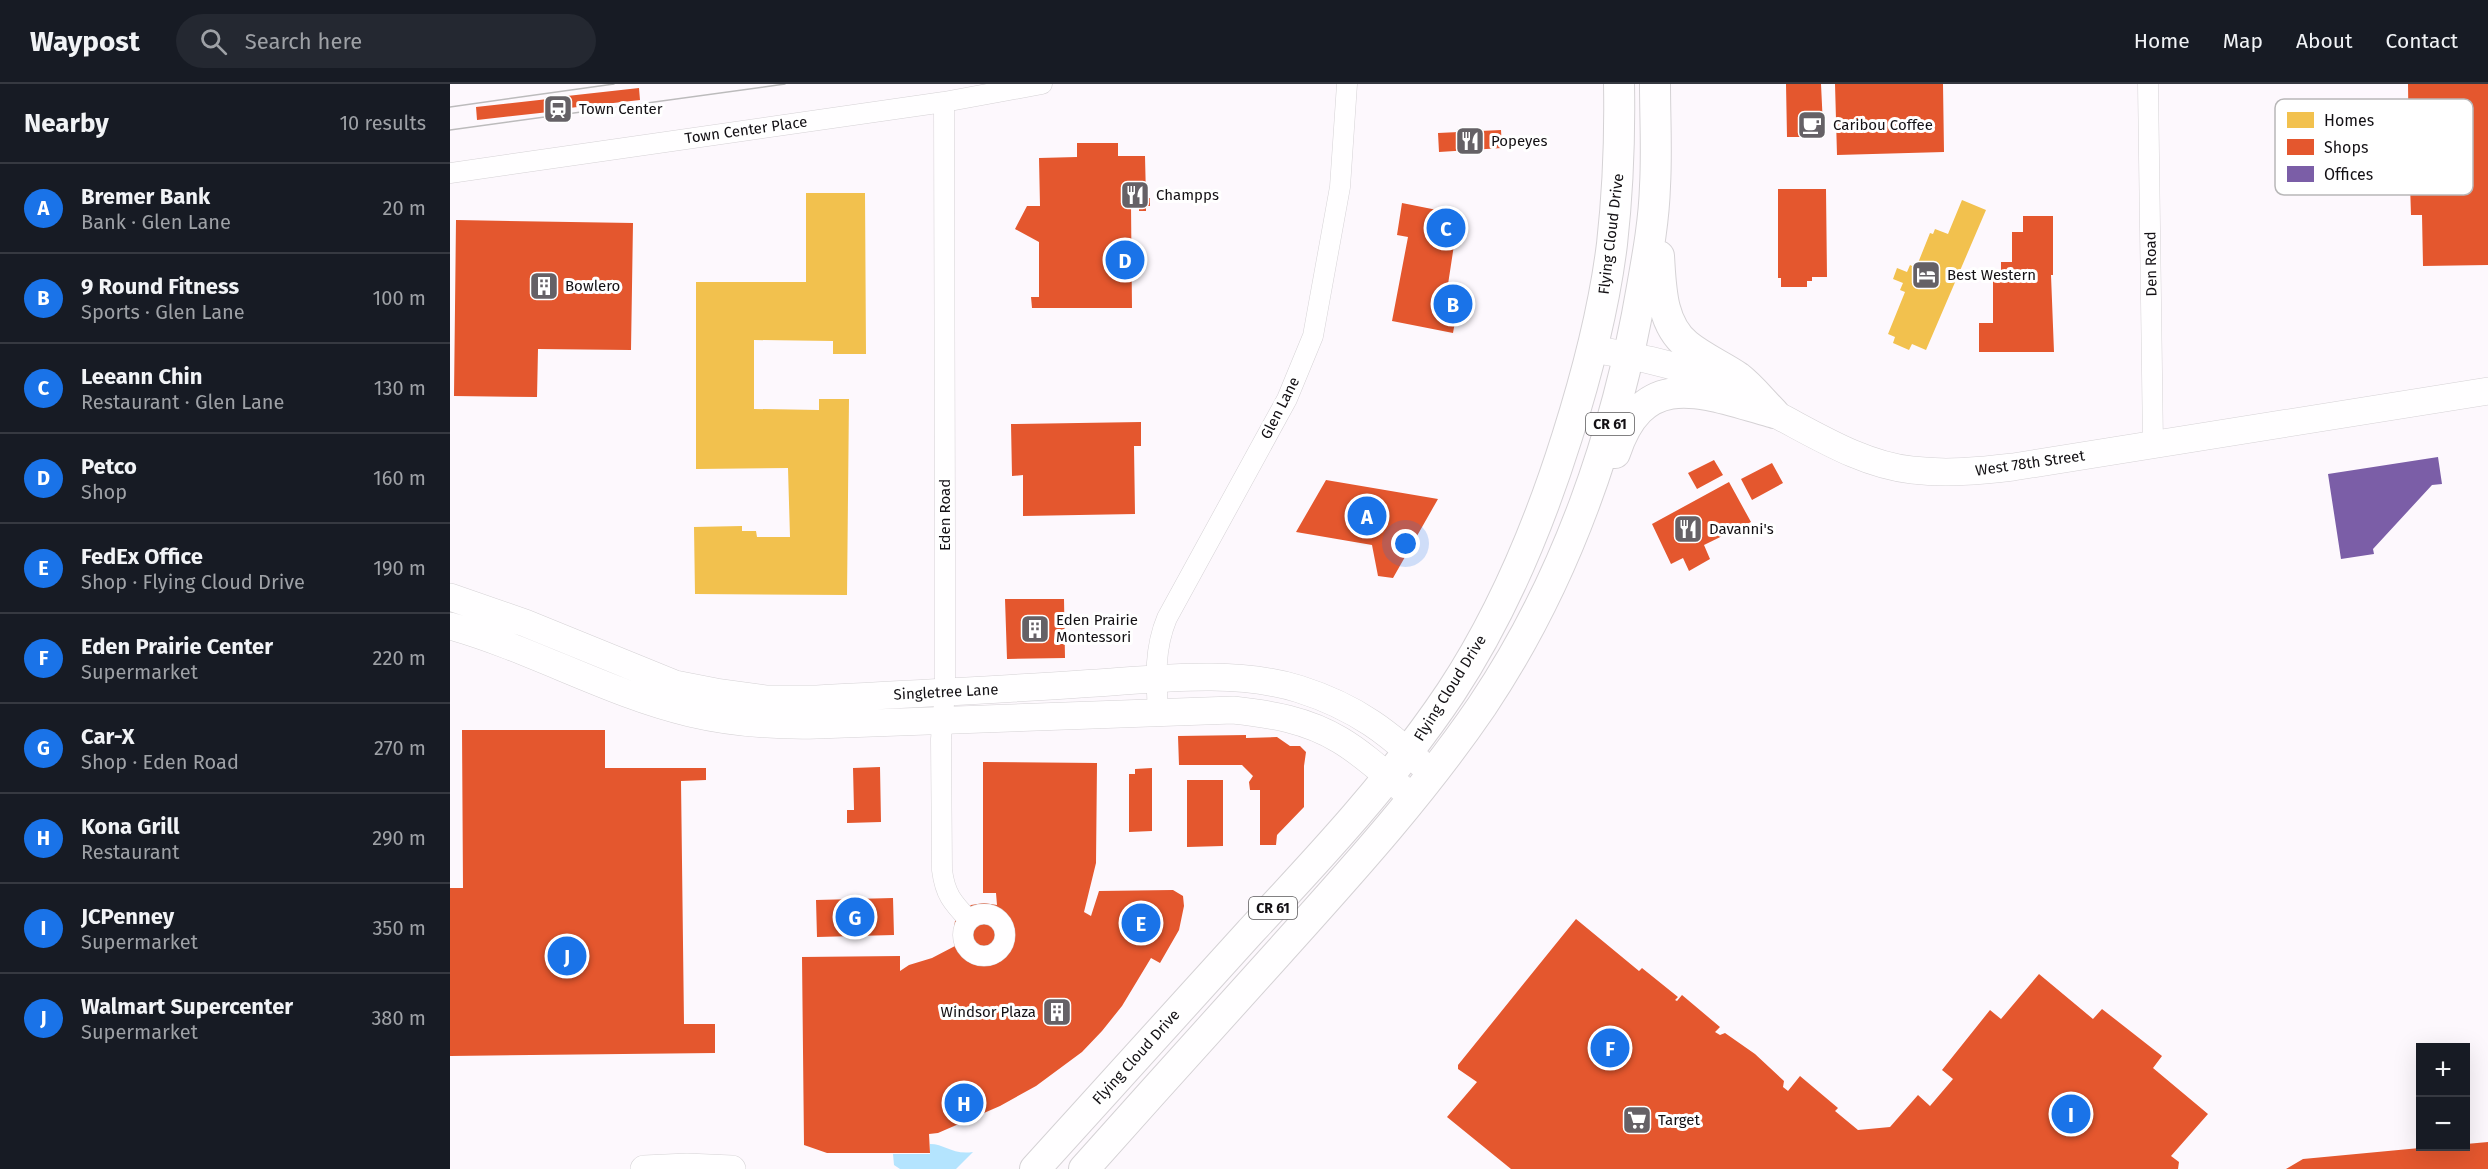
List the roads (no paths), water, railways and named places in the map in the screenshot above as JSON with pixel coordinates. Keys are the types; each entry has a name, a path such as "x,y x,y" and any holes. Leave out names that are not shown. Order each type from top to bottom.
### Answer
{"main road":[{"name":"Flying Cloud Drive","path":"1035,1169 1305,874 1409,752 1452,690 1508,591 1533,538 1572,422 1593,349 1612,246 1617,191 1619,84"},
{"name":"CR 61","path":"1084,1169 1349,875 1413,798 1481,707 1505,669 1539,606 1580,519 1629,356 1647,258 1656,184 1655,84"},
{"path":"1656,184 1660,292 1670,323 1686,345 1739,378 1774,413"},
{"path":"1580,519 1601,497 1617,446 1632,420 1651,401 1666,393 1697,392 1774,413"}],"street":[{"name":"Town Center Place","path":"450,173 944,102 1042,84"},
{"name":"Glen Lane","path":"1158,712 1156,680 1159,637 1167,618 1287,399 1313,336 1340,187 1347,84"},
{"name":"Den Road","path":"2148,84 2152,444"},
{"name":"Eden Road","path":"944,102 943,877 950,899 969,920"},
{"name":"West 78th Street","path":"1593,349 1678,368 1709,379 1823,439 1870,460 1910,470 1975,472 2488,391"},
{"name":"Singletree Lane","path":"450,597 525,622 660,679 716,692 767,699 1234,677 1269,681 1297,688 1358,713 1385,731 1432,774"},
{"name":"Singletree Lane","path":"450,626 519,648 651,702 689,713 735,722 779,726 1233,710 1267,713 1296,720 1340,740 1413,798"},
{"path":"644,1169 687,1167 732,1169"}],"water":[{"path":"930,1144 954,1151 973,1152 956,1169 900,1169 894,1165 893,1154 930,1154"}],"tram line":[{"path":"450,107 614,84"},
{"path":"450,130 785,84"}],"place":[{"name":"Town Center","path":"558,109"},
{"name":"Caribou Coffee","path":"1812,125"},
{"name":"Popeyes","path":"1470,141"},
{"name":"Champps","path":"1135,195"},
{"name":"Leeann Chin","path":"1446,228"},
{"name":"Petco","path":"1125,260"},
{"name":"Best Western","path":"1926,275"},
{"name":"Bowlero","path":"544,286"},
{"name":"9 Round Fitness","path":"1453,304"},
{"name":"Bremer Bank","path":"1367,516"},
{"name":"Davanni's","path":"1688,529"},
{"name":"Eden Prairie Montessori","path":"1035,629"},
{"name":"Car-X","path":"855,917"},
{"name":"FedEx Office","path":"1141,923"},
{"name":"Walmart Supercenter","path":"567,956"},
{"name":"Windsor Plaza","path":"1057,1012"},
{"name":"Eden Prairie Center","path":"1610,1048"},
{"name":"Kona Grill","path":"964,1103"},
{"name":"JCPenney","path":"2071,1114"},
{"name":"Target","path":"1637,1120"}]}
